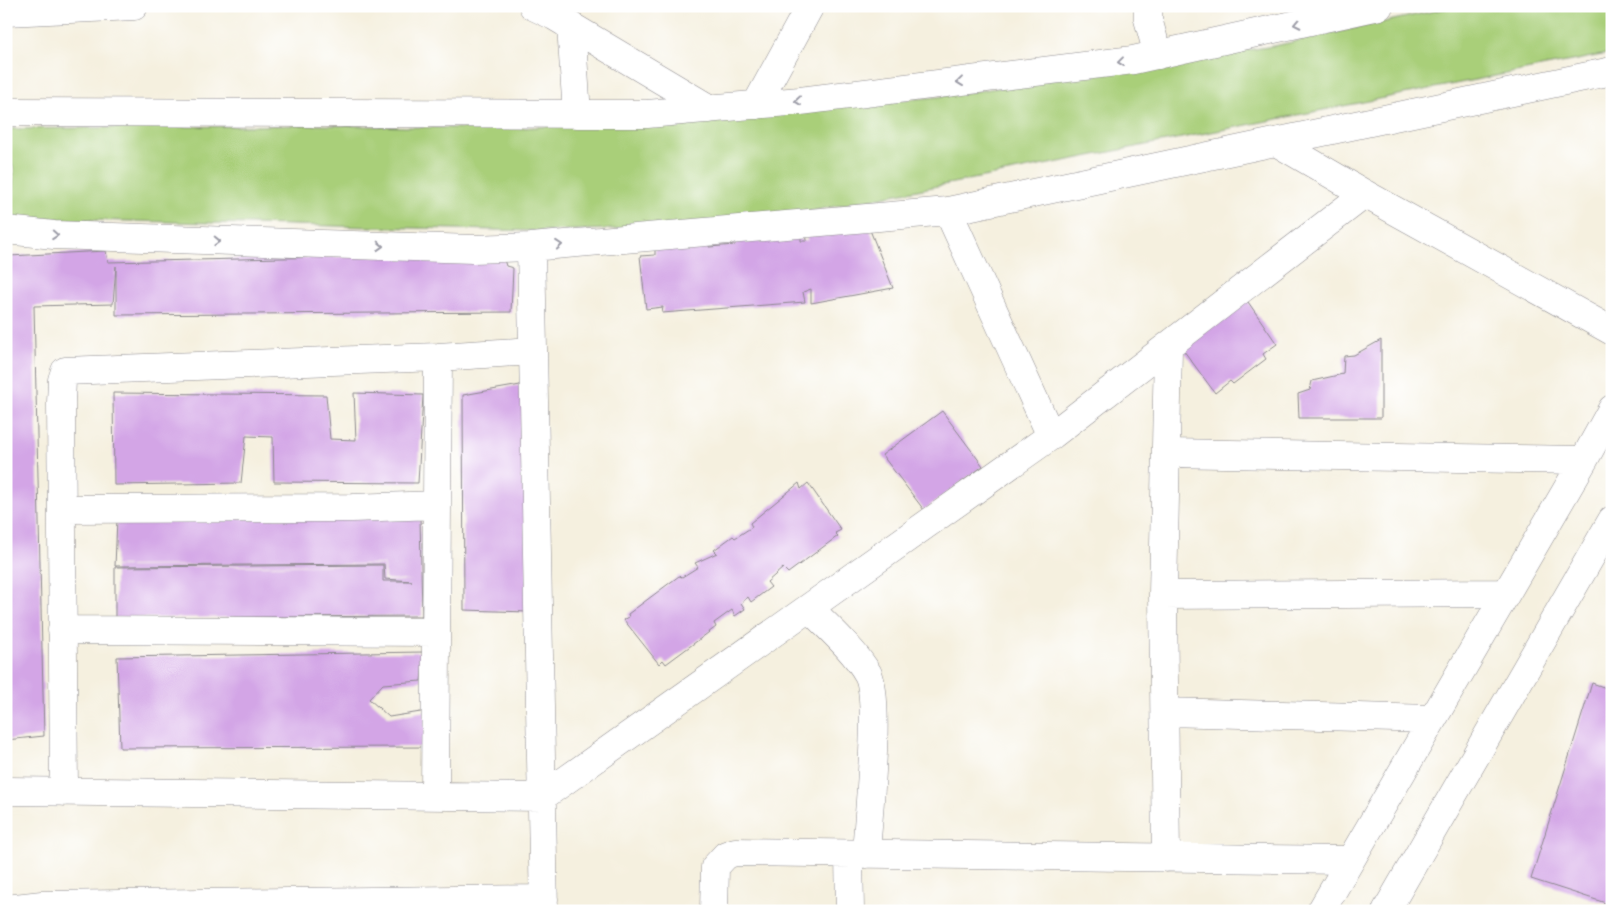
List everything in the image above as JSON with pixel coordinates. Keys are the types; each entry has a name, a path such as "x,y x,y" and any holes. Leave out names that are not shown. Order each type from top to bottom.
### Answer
{"street":[{"path":"6,12 134,6"},
{"path":"533,6 571,26 710,109"},
{"path":"756,105 810,6"},
{"path":"1148,6 1148,19 1158,55"},
{"path":"6,112 647,114 756,105 1123,62 1378,6"},
{"path":"571,26 577,114"},
{"path":"6,230 54,235 463,249 531,247 948,211 1612,71"},
{"path":"1276,142 1365,194 1612,331"},
{"path":"6,791 542,797 1051,436 1168,348 1365,194"},
{"path":"948,211 1051,436"},
{"path":"6,908 42,905 544,905 531,247"},
{"path":"1166,858 1166,712 1163,595 1168,348"},
{"path":"64,792 62,380 65,371 438,357 533,351"},
{"path":"435,796 438,357"},
{"path":"1320,911 1612,409"},
{"path":"1166,453 1584,460"},
{"path":"62,509 352,508 437,505"},
{"path":"1386,911 1612,520"},
{"path":"1163,595 1506,593"},
{"path":"809,608 858,661 868,674 872,688 872,737 850,911"},
{"path":"62,630 436,632"},
{"path":"1166,712 1433,719"},
{"path":"714,911 715,867 726,855 735,852 1349,860"}],"green space":[{"path":"1457,6 1612,6 1612,53 801,213 703,227 535,231 6,218 6,209 12,197 14,170 6,148 6,129 321,125 505,129 722,115 937,97 1274,46"}],"building":[{"path":"868,225 893,288 811,303 811,289 803,292 805,302 662,313 663,307 646,309 640,256 655,255 655,247 710,242 709,247 735,245 734,237 801,228 801,241 807,241 806,227"},
{"path":"106,251 108,262 502,253 506,266 513,268 511,312 116,315 116,266 113,304 34,306 44,736 6,740 6,259 9,256"},
{"path":"1246,299 1277,344 1263,354 1266,359 1233,384 1230,381 1215,393 1181,347"},
{"path":"1381,340 1381,418 1299,418 1298,394 1310,390 1312,381 1343,374 1344,356 1354,355"},
{"path":"526,384 528,612 464,610 463,395"},
{"path":"113,393 326,395 330,439 356,440 354,393 423,395 418,483 274,482 273,437 246,436 241,483 114,485"},
{"path":"942,411 983,466 924,510 882,455"},
{"path":"799,483 801,489 808,483 841,530 835,533 838,536 788,573 783,568 767,582 771,587 751,602 748,597 741,603 745,609 735,616 732,610 714,623 716,627 666,664 663,660 659,664 624,620 629,617 628,614 679,576 682,577 698,567 695,563 717,553 714,550 733,536 735,538 752,527 750,523"},
{"path":"420,517 422,616 115,618 115,567 383,565 383,581 412,581 385,579 384,564 115,566 117,519"},
{"path":"424,652 421,681 383,684 369,699 389,717 427,711 429,747 120,748 117,657"},
{"path":"1592,683 1612,690 1612,905 1531,879"}]}
